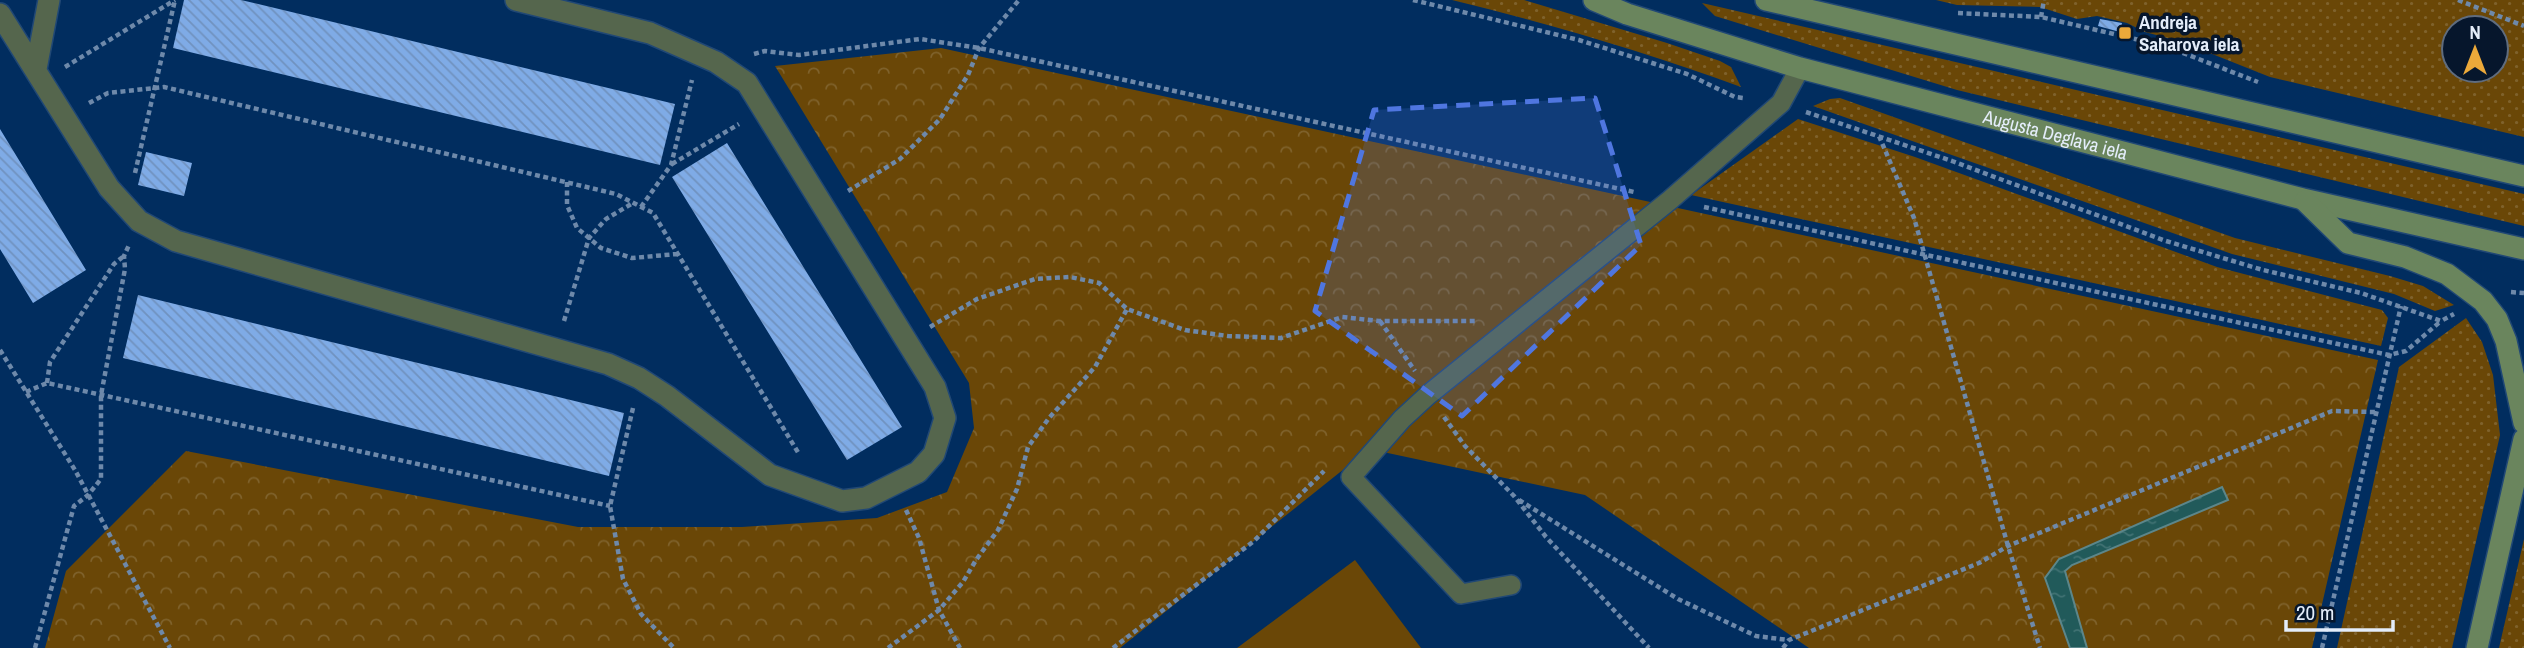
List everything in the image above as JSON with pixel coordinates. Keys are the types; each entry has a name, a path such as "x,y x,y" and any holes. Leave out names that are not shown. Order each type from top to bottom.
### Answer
{"main road":[{"name":"Augusta Deglava iela","path":"1594,0 1627,14 1800,68 2303,199 2524,249"},
{"path":"1766,0 2524,176"},
{"path":"2303,199 2348,243 2405,257 2447,274 2483,301 2497,319 2506,341 2524,423"},
{"path":"2477,648 2524,439"}],"street":[{"path":"40,75 49,0"},
{"path":"0,14 109,188 133,215 176,241 608,364 639,378 667,396 770,475 842,501 866,498 918,472 934,454 945,418 935,387 747,83 707,58 650,33 516,0"}],"lane":[{"path":"1511,585 1461,594 1352,477 1402,419 1428,395 1670,200 1781,103 1800,68"}],"path":[{"path":"40,75 175,0"},
{"path":"35,648 74,506 88,495 101,479 101,395 155,88 175,0"},
{"path":"824,206 900,159 940,119 968,75 979,48 1018,0"},
{"path":"1413,0 1579,40 1687,74 1735,97 1781,103 2166,241 2263,270 2361,293 2441,321"},
{"path":"2041,17 2044,0"},
{"path":"2458,0 2524,26"},
{"path":"1955,13 2041,17 2165,46 2260,83"},
{"path":"641,207 671,165 707,58 765,51 799,55 920,39 979,48 2389,355 2406,351 2441,321 2461,311"},
{"path":"65,116 108,93 164,87 617,194 653,213 823,494"},
{"path":"671,165 764,108"},
{"path":"1879,136 1914,218 2040,648"},
{"path":"567,182 567,205 577,228 601,248 632,258 677,254"},
{"path":"555,349 589,238 606,219 633,203"},
{"path":"47,383 50,362 114,264 124,256"},
{"path":"905,341 977,299 1035,279 1070,277 1099,283 1127,309 1185,330 1228,336 1281,338 1342,317 1379,321 1484,321"},
{"path":"2322,648 2401,306"},
{"path":"888,648 939,610 963,582 998,530 1017,489 1028,447 1049,418 1096,367 1127,309"},
{"path":"1379,321 1465,446 1514,496 1546,537 1649,648"},
{"path":"0,350 75,470 170,648"},
{"path":"639,378 610,506 623,579 641,614 674,648"},
{"path":"26,392 47,383 610,506"},
{"path":"1514,496 1678,599 1756,636 1789,640 1979,563 2008,546 2332,411 2375,412"},
{"path":"894,484 919,538 939,610 960,648"},
{"path":"1783,648 1789,640"}],"highlighted area":[{"path":"1595,98 1641,245 1462,416 1315,311 1374,110"}],"green space":[{"path":"1452,0 1524,0 1667,43 1731,67 1741,87 1598,39"},
{"path":"1936,0 2524,0 2524,137 2270,77 2127,23 2097,16 2077,19 2040,7 1957,5"},
{"path":"1702,3 2524,194 2524,226 1957,90 1715,16"},
{"path":"941,48 2378,360 2312,648 1809,648 1585,495 1369,449 1120,648 45,648 66,571 186,451 578,527 742,527 877,518 947,492 974,428 969,383 775,66"},
{"path":"1840,98 2235,238 2423,286 2454,305 2435,311 2394,294 2232,254 1813,106"},
{"path":"1798,119 1915,157 2217,267 2382,310 2388,318 2381,346 1691,195"},
{"path":"2466,318 2482,342 2493,375 2500,435 2452,648 2337,648 2399,367"},
{"path":"2524,539 2524,648 2499,648"},
{"path":"1355,560 1421,648 1237,648"}],"water":[{"path":"2222,487 2228,500 2072,565 2065,571 2087,648 2070,648 2045,578 2059,559"}],"building":[{"path":"184,0 241,0 675,104 660,165 173,48"},
{"path":"2100,19 2122,23 2120,32 2098,26"},
{"path":"0,129 86,270 33,303 0,249"},
{"path":"727,143 902,427 847,460 672,177"},
{"path":"146,152 192,163 184,196 138,185"},
{"path":"138,295 624,413 609,476 123,358"}],"place":[{"name":"Andreja Saharova iela","path":"2125,33"}]}
